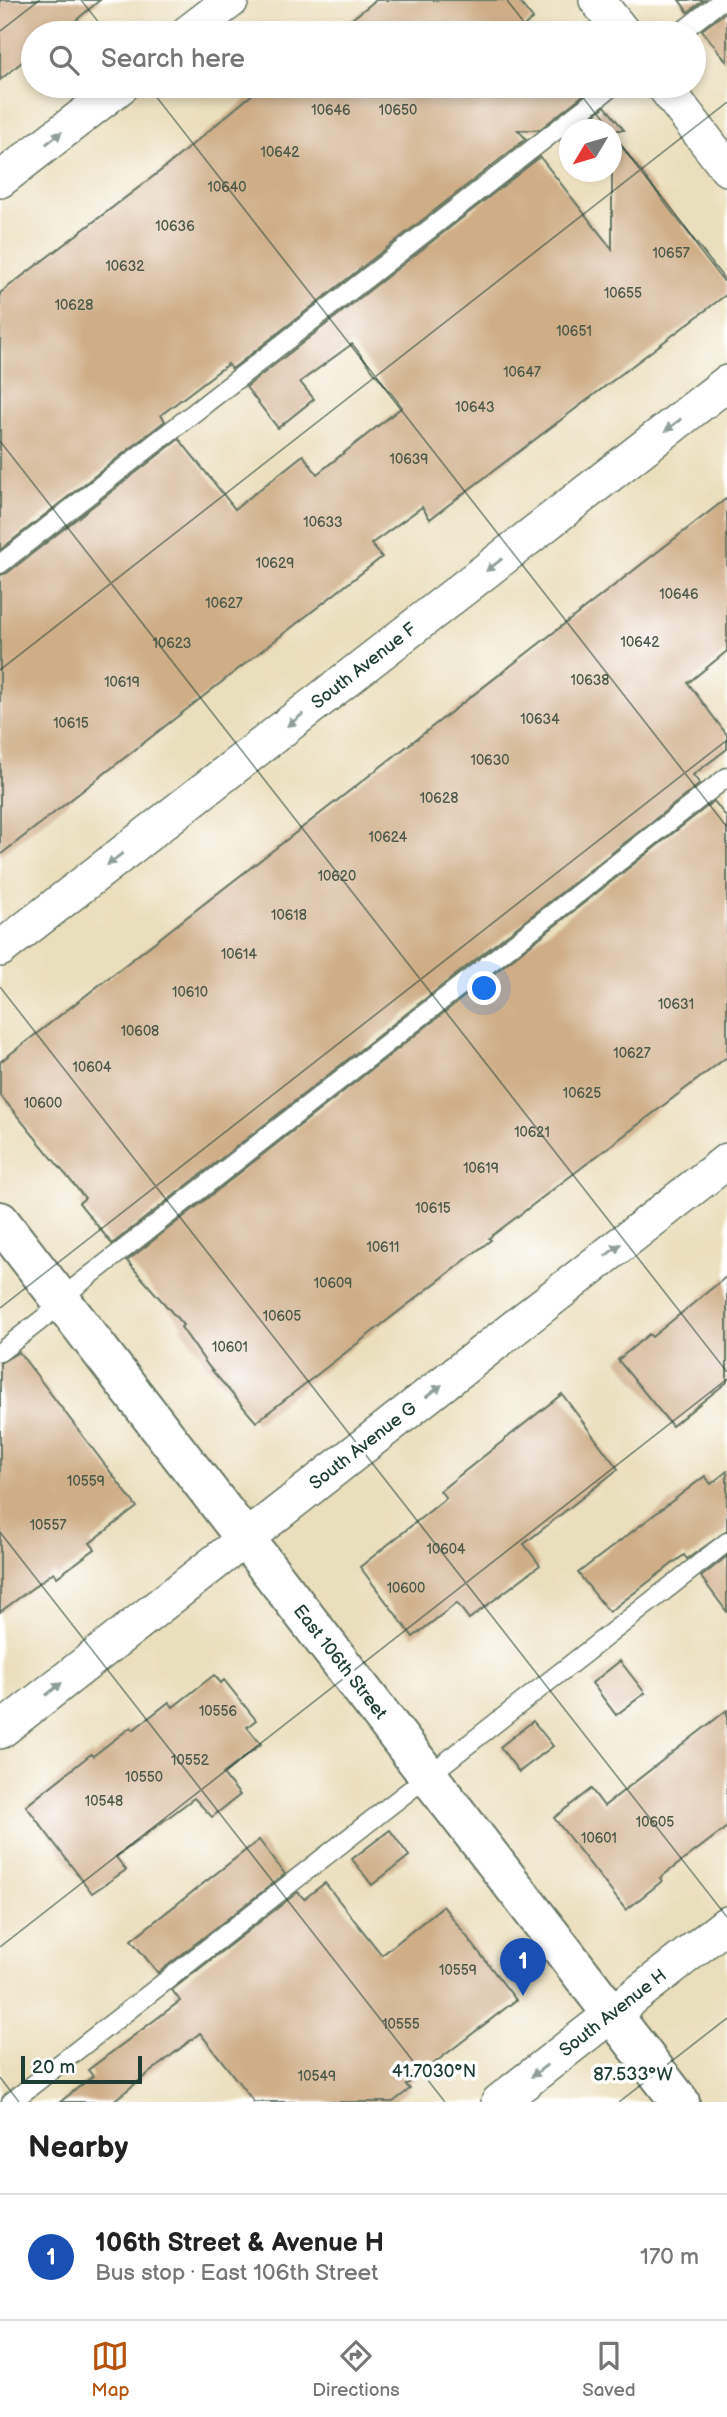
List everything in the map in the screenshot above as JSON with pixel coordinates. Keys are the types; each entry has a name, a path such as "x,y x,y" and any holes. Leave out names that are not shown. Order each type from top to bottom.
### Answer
{"main road":[{"name":"East 106th Street","path":"0,1221 680,2102"}],"street":[{"path":"204,21 231,0"},
{"path":"597,0 614,21"},
{"path":"0,180 106,98"},
{"path":"672,98 727,168"},
{"name":"South Avenue F","path":"0,949 727,383"},
{"name":"South Avenue G","path":"0,1731 727,1161"},
{"name":"South Avenue H","path":"499,2102 727,1924"}],"lane":[{"path":"695,21 722,0"},
{"path":"0,564 598,98"},
{"path":"0,1352 61,1301 727,777"},
{"path":"11,2102 727,1542"}],"building":[{"path":"0,0 100,0 75,21 21,21 21,63 0,80"},
{"path":"376,0 518,0 533,19 530,21 349,21"},
{"path":"679,0 704,0 688,12"},
{"path":"727,11 727,62 706,35 706,27"},
{"path":"248,98 580,98 539,130 518,130 526,139 232,369 228,364 161,415 165,421 0,550 0,293 163,169"},
{"path":"605,106 615,119 589,119"},
{"path":"622,147 727,283 727,294 430,519 422,507 371,544 382,557 0,855 0,575 7,573 179,439 235,509 303,455 317,474 402,407 352,344 300,382 314,399 278,428 246,387 540,157 612,249 612,182 622,182"},
{"path":"727,498 727,651 688,683 727,735 727,749 693,775 700,784 112,1244 79,1203 85,1198 0,1095 0,1062"},
{"path":"714,801 727,818 727,1057 489,1238 491,1240 256,1422 209,1367 181,1327 183,1325 127,1261"},
{"path":"727,1276 727,1382 672,1426 618,1360 649,1334 652,1337"},
{"path":"19,1352 137,1507 90,1543 95,1549 57,1577 54,1572 0,1612 0,1363"},
{"path":"562,1394 618,1469 524,1544 540,1565 469,1619 457,1603 413,1637 360,1567 446,1498 440,1491"},
{"path":"727,1471 727,1531 687,1559 684,1555 609,1612 578,1573 705,1476 711,1484"},
{"path":"727,1556 727,1612 701,1577"},
{"path":"620,1661 645,1693 616,1715 592,1683"},
{"path":"214,1675 221,1683 224,1680 256,1720 247,1727 261,1744 223,1774 240,1795 212,1817 194,1798 116,1857 126,1870 92,1893 26,1806 91,1754 93,1756 131,1727 133,1730 169,1702 173,1707"},
{"path":"727,1710 727,1827 660,1878 662,1881 626,1910 554,1818 591,1789 604,1806"},
{"path":"533,1721 553,1746 519,1772 500,1747"},
{"path":"390,1830 409,1856 372,1885 352,1859"},
{"path":"259,1840 285,1874 158,1973 131,1940"},
{"path":"325,1883 382,1955 443,1906 516,2000 406,2085 410,2089 393,2102 254,2102 200,2033 112,2102 60,2102 93,2076 88,2070 180,2001 172,1990 298,1892 304,1899"}],"place":[{"name":"106th Street & Avenue H","path":"523,1996"}]}
